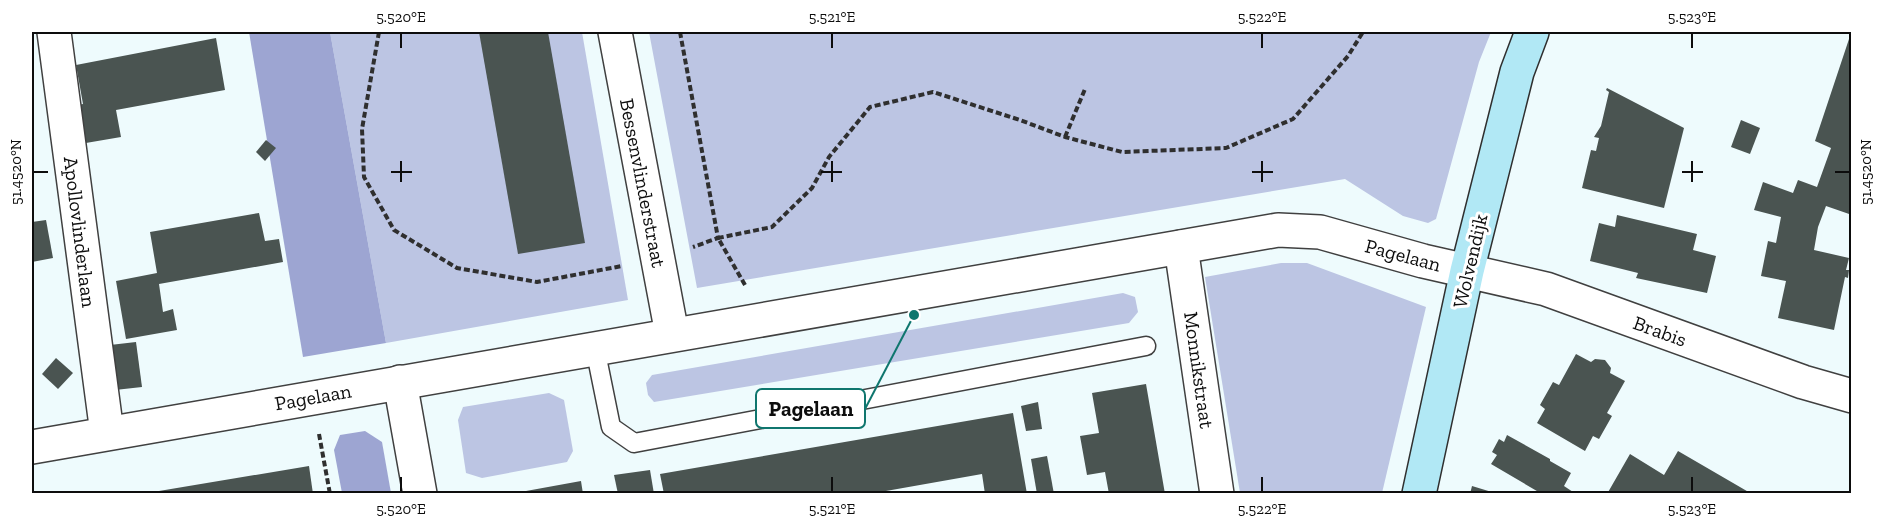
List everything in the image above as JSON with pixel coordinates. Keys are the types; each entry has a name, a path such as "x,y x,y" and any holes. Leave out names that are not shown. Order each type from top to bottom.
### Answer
{"street":[{"name":"Apollovlinderlaan","path":"54,32 107,433"},
{"name":"Bessenvlinderstraat","path":"615,32 672,334"},
{"name":"Wolvendijk","path":"1419,494 1467,271 1517,72 1532,32"},
{"name":"Pagelaan","path":"32,447 1278,230 1320,232 1467,271"},
{"name":"Monnikstraat","path":"1181,248 1217,494"},
{"name":"Brabis","path":"1467,271 1546,290 1803,382 1851,396"},
{"path":"400,382 420,494"}],"lane":[{"path":"595,348 611,427 634,443 1146,346"}],"path":[{"path":"380,32 362,129 364,177 394,230 457,268 537,282 657,260 718,238 772,228 812,188 829,157 870,107 933,92 1065,137 1122,152 1226,148 1293,119 1348,56 1363,32"},
{"path":"680,32 718,238 746,288"},
{"path":"1065,137 1085,89"},
{"path":"312,398 330,494"}],"shaded area":[{"path":"249,32 330,32 386,343 303,357"},
{"path":"330,32 582,32 628,300 386,343"},
{"path":"649,32 1491,32 1479,62 1436,219 1428,223 1403,216 1345,179 697,288"},
{"path":"1281,263 1307,263 1426,307 1382,493 1240,493 1205,277"},
{"path":"1123,293 1135,297 1138,312 1129,323 654,402 648,395 646,383 652,375"},
{"path":"549,393 564,400 573,451 567,462 482,478 466,473 458,420 463,407"},
{"path":"365,431 382,442 391,493 342,493 334,450 340,435"}],"building":[{"path":"479,32 548,32 585,243 518,254"},
{"path":"216,38 225,90 116,110 121,137 80,144 73,106 83,104 76,65"},
{"path":"1849,39 1852,41 1852,215 1826,206 1818,227 1814,250 1849,258 1846,270 1849,270 1848,278 1845,277 1834,330 1778,318 1786,281 1761,276 1768,241 1776,243 1781,217 1754,210 1763,182 1793,193 1798,180 1817,187 1831,148 1815,141"},
{"path":"1607,88 1684,128 1664,208 1582,188 1591,150 1596,151 1599,138 1594,137 1601,126 1609,92"},
{"path":"1741,120 1760,128 1750,154 1731,147"},
{"path":"266,140 276,148 265,161 256,152"},
{"path":"259,213 265,241 279,239 283,262 159,284 163,312 173,309 177,330 126,339 116,281 157,273 150,232"},
{"path":"1617,215 1697,234 1693,250 1716,256 1707,293 1636,278 1638,273 1590,261 1599,223 1615,227"},
{"path":"46,220 53,258 32,262 32,222"},
{"path":"136,342 142,387 115,390 110,345"},
{"path":"1576,354 1591,362 1595,359 1605,360 1611,368 1610,373 1625,381 1607,413 1612,416 1599,439 1593,436 1585,451 1537,423 1545,409 1540,405 1553,382 1559,385"},
{"path":"56,358 73,373 58,389 42,374"},
{"path":"1146,384 1165,494 1109,494 1105,472 1087,475 1080,436 1099,433 1092,393"},
{"path":"1038,402 1042,429 1026,431 1021,406"},
{"path":"1013,413 1027,494 985,494 982,474 869,494 664,494 660,474"},
{"path":"1507,435 1571,473 1564,486 1576,494 1542,494 1491,464 1497,455 1492,452 1499,439 1504,442"},
{"path":"1678,451 1752,494 1607,494 1630,454 1664,475"},
{"path":"1047,456 1054,494 1037,494 1031,459"},
{"path":"309,466 313,494 153,494 153,492"},
{"path":"650,470 654,494 618,494 614,475"},
{"path":"581,481 583,494 527,494 526,491"},
{"path":"1472,486 1495,493 1495,494 1470,494"}],"place":[{"name":"Pagelaan","path":"914,315"}]}
